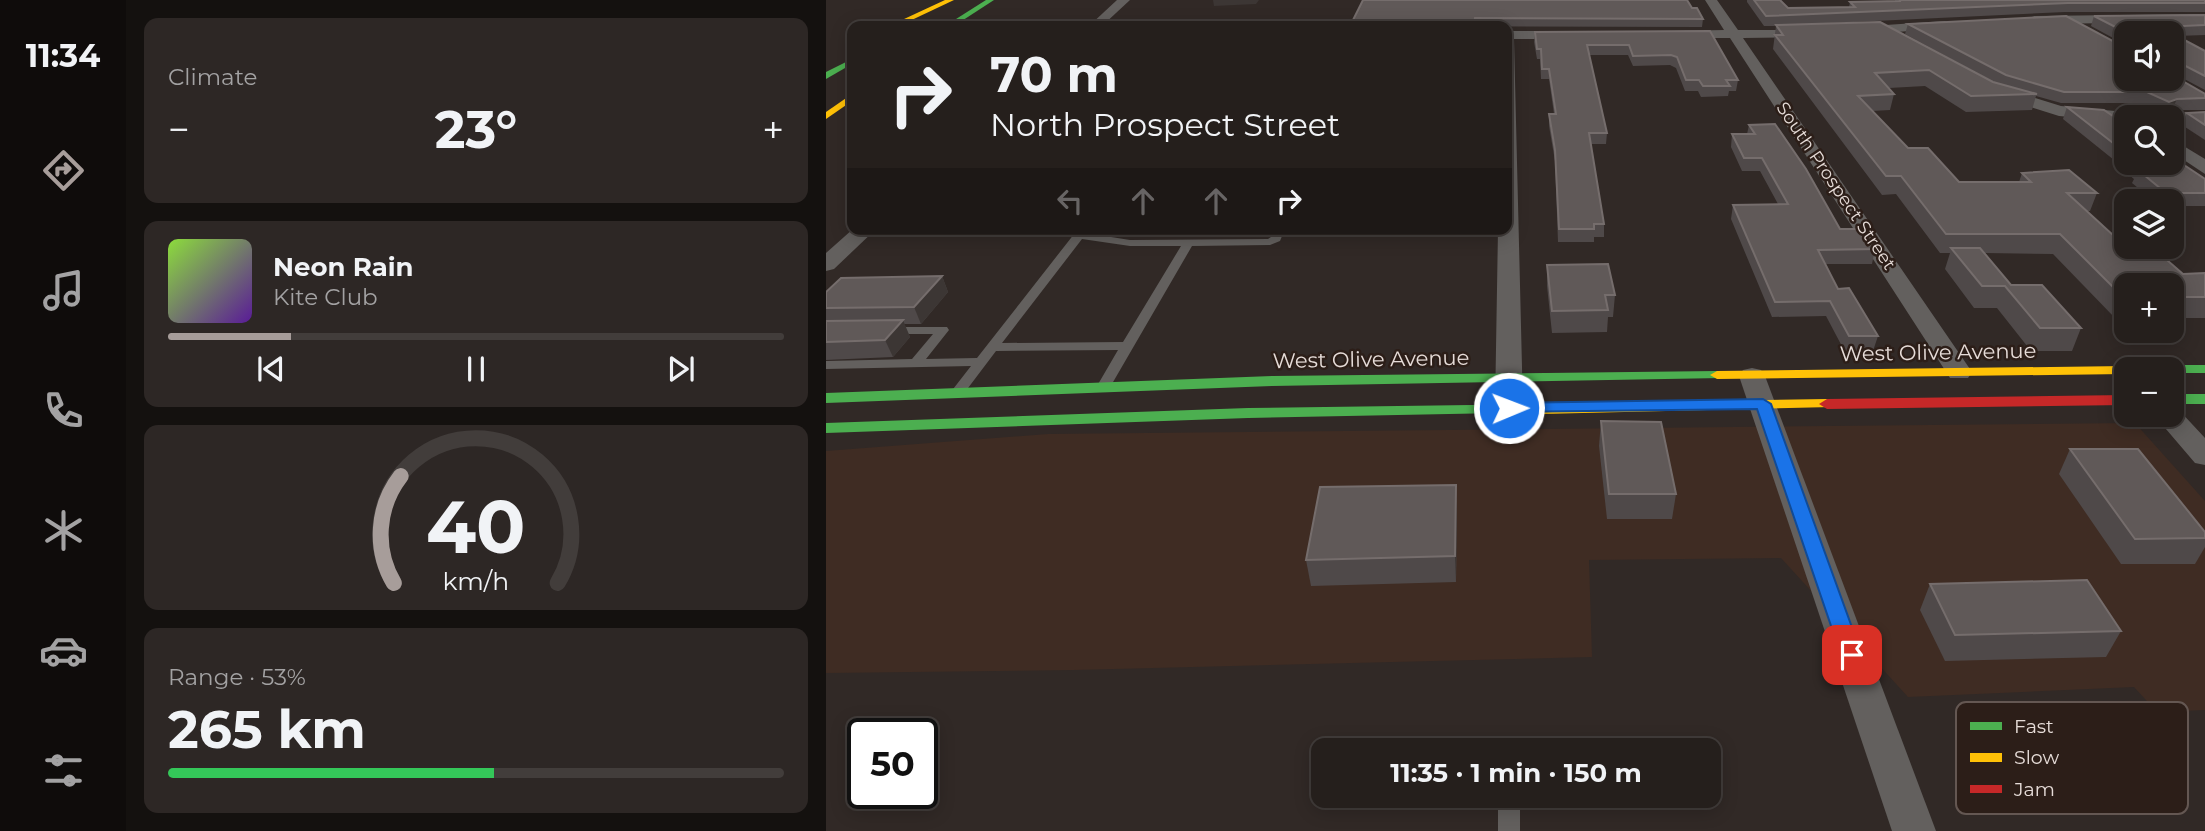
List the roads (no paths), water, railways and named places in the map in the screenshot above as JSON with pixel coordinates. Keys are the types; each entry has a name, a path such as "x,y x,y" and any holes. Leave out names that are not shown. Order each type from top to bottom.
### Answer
{"main road":[{"path":"904,21 953,0"},
{"path":"918,21 953,0"},
{"path":"957,21 991,0"},
{"path":"826,58 847,48"},
{"path":"826,76 847,64"},
{"path":"826,104 847,91"},
{"path":"826,116 847,101"},
{"path":"2184,369 2205,369"},
{"name":"West Olive Avenue","path":"832,428 1122,416 1509,408 1959,372 2114,370"},
{"name":"West Olive Avenue","path":"826,398 1104,387 1508,378 1758,390 2114,400"},
{"path":"832,428 858,415 951,406 993,391"},
{"path":"2184,399 2205,399"}],"street":[{"path":"1101,21 1124,0"},
{"name":"South Prospect Street","path":"1712,0 1959,372"},
{"path":"2016,21 2205,18"},
{"path":"2065,19 2096,37"},
{"path":"1653,35 1834,32 1954,24"},
{"path":"1882,30 1905,42"},
{"path":"1512,35 1587,35"},
{"path":"1985,85 2059,111 2114,116"},
{"path":"2184,118 2205,117"},
{"path":"2184,152 2205,167"},
{"path":"826,264 859,235"},
{"path":"1508,235 1509,408"},
{"path":"1758,390 1914,831"},
{"path":"2179,427 2205,456"}],"lane":[{"path":"957,393 1079,235"},
{"path":"1094,235 1130,243 1188,243 1270,242 1278,235"},
{"path":"1104,387 1126,345 1188,243"},
{"path":"878,331 943,330 916,363"},
{"path":"993,346 1126,345"},
{"path":"826,365 981,362"},
{"path":"1509,808 1509,831"}]}
